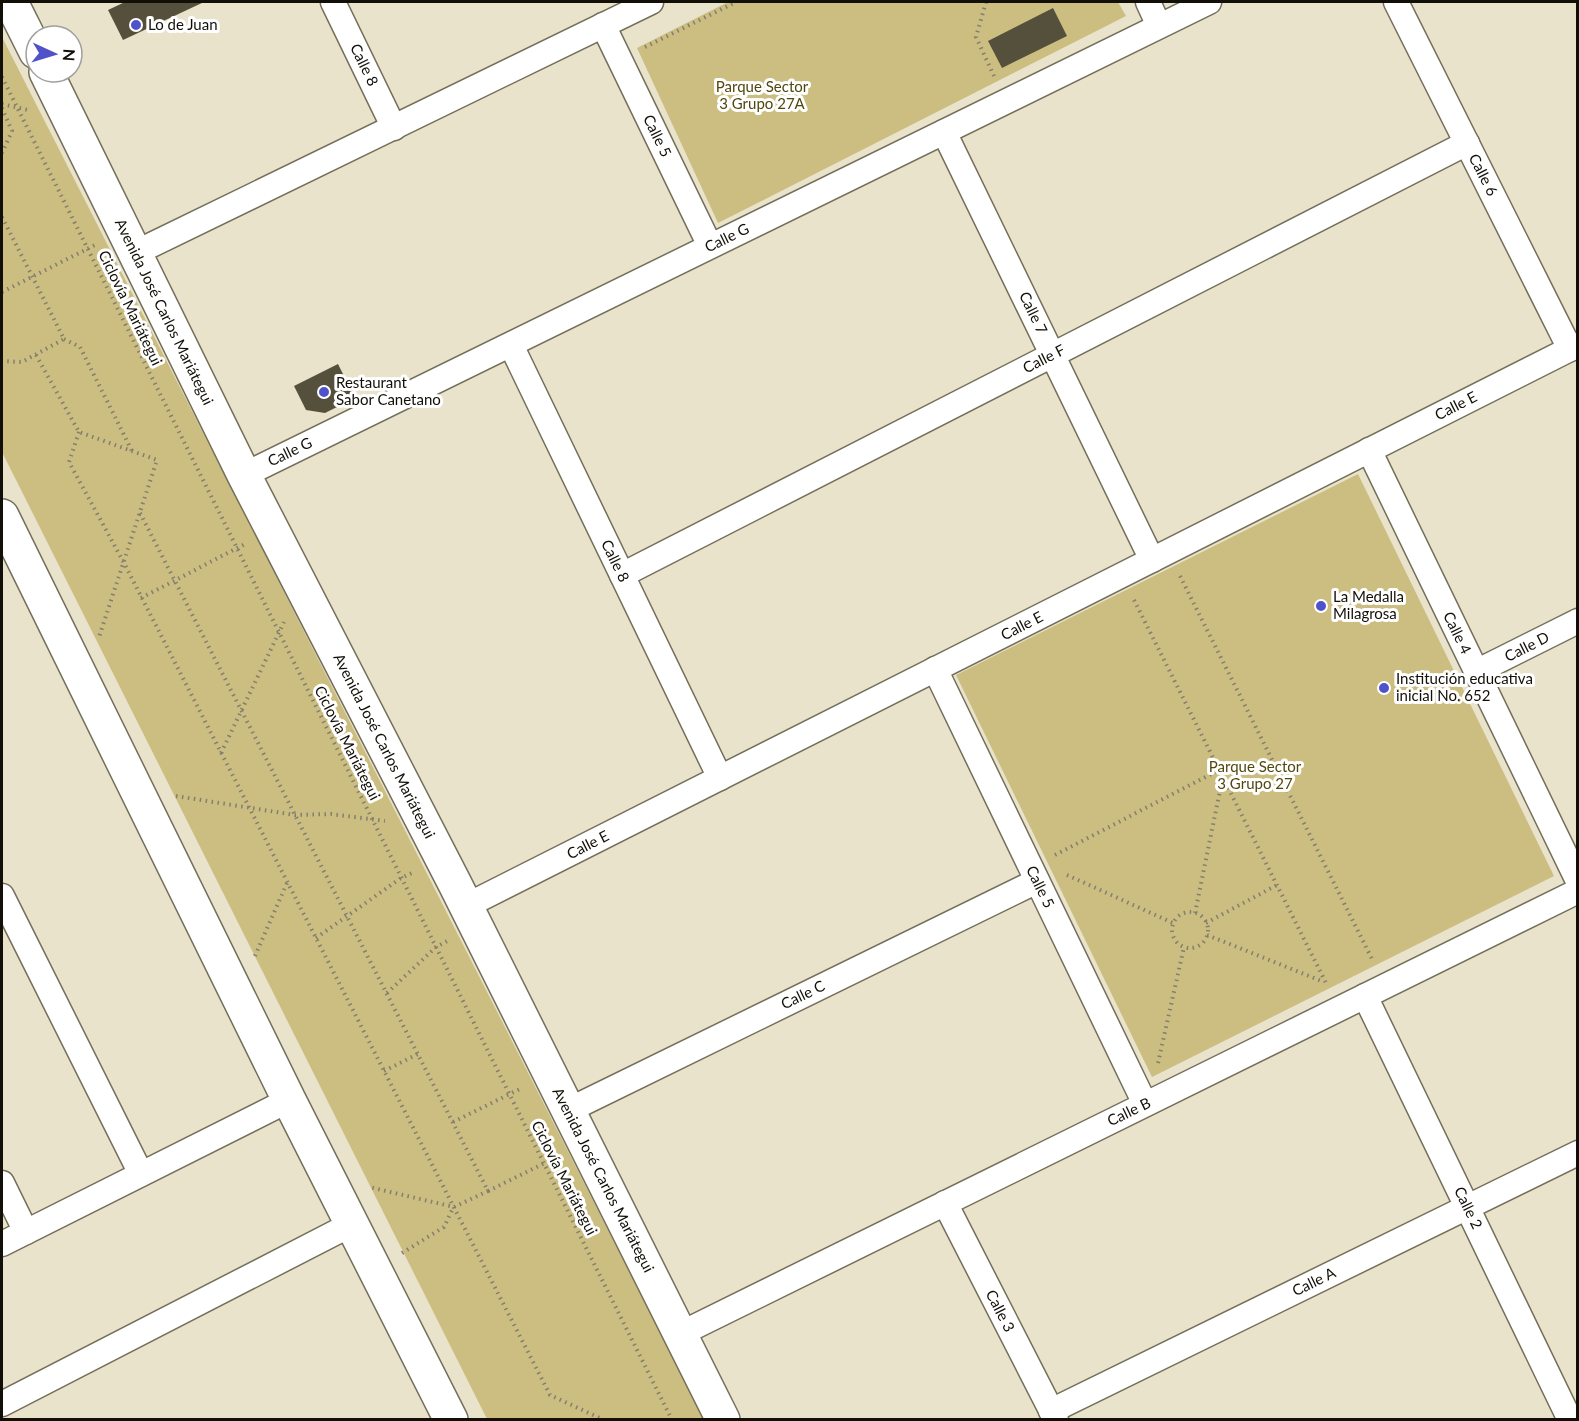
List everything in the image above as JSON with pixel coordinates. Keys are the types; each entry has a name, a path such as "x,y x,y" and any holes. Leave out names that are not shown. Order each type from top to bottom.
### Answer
{"main road":[{"path":"11,2 24,28"},
{"name":"Avenida José Carlos Mariátegui","path":"52,84 244,475 426,827 723,1419"},
{"path":"2,516 289,1100 451,1419"}],"street":[{"name":"Calle 8","path":"333,2 394,128"},
{"path":"130,242 394,128 651,2"},
{"path":"1148,2 1159,26"},
{"name":"Calle G","path":"244,475 1209,2"},
{"name":"Calle 6","path":"1396,2 1574,347"},
{"name":"Calle 5","path":"603,25 711,246"},
{"name":"Calle 7","path":"944,132 1053,355 1160,556"},
{"name":"Calle F","path":"622,575 1467,143"},
{"name":"Calle 8","path":"511,345 720,778"},
{"name":"Calle E","path":"471,916 720,778 1574,347"},
{"name":"Calle 4","path":"1369,450 1578,881"},
{"name":"Calle D","path":"1476,672 1578,621"},
{"name":"Calle 5","path":"935,669 1039,868 1145,1104"},
{"name":"Calle C","path":"569,1110 1039,868"},
{"name":"Calle B","path":"680,1334 1578,891"},
{"path":"2,896 141,1174"},
{"name":"Calle 2","path":"1376,991 1467,1207 1570,1419"},
{"path":"2,1244 289,1100"},
{"name":"Calle A","path":"1054,1415 1578,1153"},
{"path":"2,1183 26,1232"},
{"name":"Calle 3","path":"945,1203 1054,1415"},
{"path":"2,1404 352,1224"}],"path":[{"path":"640,50 736,2"},
{"path":"987,2 976,36 995,79 1006,74"},
{"name":"Ciclovía Mariátegui","path":"2,77 672,1419"},
{"path":"2,108 12,131 2,153"},
{"path":"2,217 64,339 80,347 133,451"},
{"path":"2,292 87,249 130,242"},
{"path":"2,361 22,362 64,339"},
{"path":"36,355 80,432 157,460 84,683"},
{"path":"80,432 69,462 124,563 550,1395 604,1419"},
{"path":"140,513 488,1191"},
{"path":"141,598 272,530"},
{"path":"1160,556 1373,960 1376,991"},
{"path":"1122,575 1339,1009"},
{"path":"221,753 301,586"},
{"path":"1039,868 1220,770"},
{"path":"1195,913 1223,776"},
{"path":"136,790 295,815 331,814 426,827"},
{"path":"316,938 348,918 401,878 442,859"},
{"path":"1039,868 1055,870 1173,923"},
{"path":"238,996 287,882"},
{"path":"1206,923 1277,885"},
{"path":"1195,913 1206,923 1207,935 1201,944 1184,947 1172,935 1173,923 1180,914 1195,913"},
{"path":"387,993 471,916"},
{"path":"1207,935 1326,983"},
{"path":"1150,1061 1155,1072 1184,947"},
{"path":"1364,965 1384,955"},
{"path":"1315,990 1335,979"},
{"path":"384,1071 418,1054"},
{"path":"453,1122 550,1074"},
{"path":"329,1178 453,1207 585,1143"},
{"path":"375,1270 444,1227 453,1207"}],"green space":[{"name":"Parque Sector 3 Grupo 27A","path":"728,2 1118,2 1126,16 718,223 637,48"},
{"path":"2,37 704,1419 487,1419 2,452"},
{"name":"Parque Sector 3 Grupo 27","path":"1358,474 1554,876 1152,1077 956,675"}],"building":[{"name":"Lo de Juan","path":"125,2 204,2 123,40 108,10"},
{"path":"1053,8 1067,36 1002,68 988,41"},
{"name":"Restaurant Sabor Canetano","path":"338,364 355,398 325,413 306,410 294,386"}],"place":[{"name":"Lo de Juan","path":"136,25"},
{"name":"Restaurant Sabor Canetano","path":"324,392"},
{"name":"La Medalla Milagrosa","path":"1321,606"},
{"name":"Institución educativa inicial No. 652","path":"1384,688"}]}
